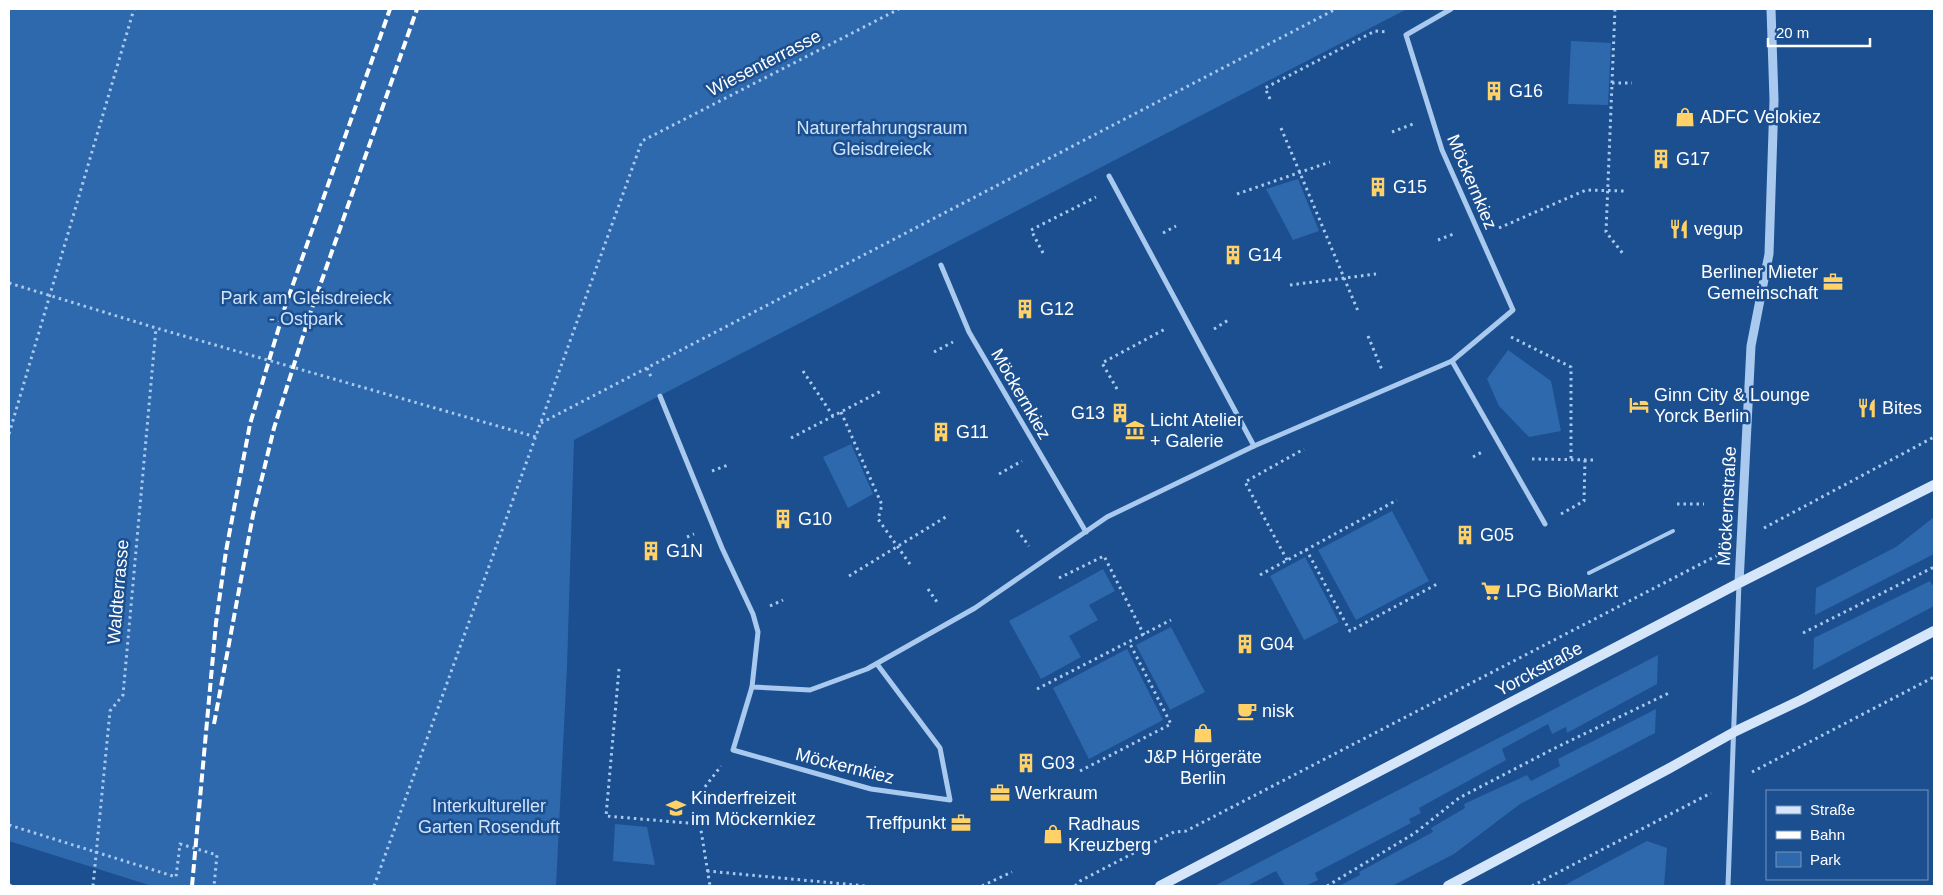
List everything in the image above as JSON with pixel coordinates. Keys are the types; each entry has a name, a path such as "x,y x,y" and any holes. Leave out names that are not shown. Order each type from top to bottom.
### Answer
{"main road":[{"name":"Yorckstraße","path":"1160,886 1739,582 1806,551 1934,485"},
{"path":"1448,886 1668,769 1736,730 1801,700 1934,631"}],"street":[{"path":"1406,34 1451,9"},
{"name":"Möckernstraße","path":"1728,886 1736,730 1739,582 1751,346 1769,254 1774,100 1771,9"},
{"name":"Möckernkiez","path":"752,687 810,690 867,669 974,608 1107,517 1254,446 1452,361 1513,310 1442,150 1406,34"},
{"path":"1109,176 1254,446"},
{"name":"Möckernkiez","path":"941,265 969,332 1086,532"},
{"path":"1452,361 1545,524"},
{"path":"660,396 722,548 753,614 758,632 752,687 733,750"},
{"name":"Möckernkiez","path":"733,750 871,789 950,800 940,748 877,664"}],"lane":[{"path":"1589,573 1673,530"}],"path":[{"path":"9,434 134,9"},
{"name":"Wiesenterrasse","path":"541,423 642,141 898,9"},
{"path":"374,886 541,423 1336,9"},
{"path":"1615,9 1606,232 1624,255"},
{"path":"1270,99 1265,88 1375,30 1406,34"},
{"path":"1612,82 1632,83"},
{"path":"1282,128 1358,311"},
{"path":"1237,194 1330,162"},
{"path":"1043,253 1031,230 1115,187"},
{"path":"1480,236 1586,190 1626,191"},
{"path":"1290,285 1376,274"},
{"path":"9,283 156,328 536,437"},
{"path":"1116,389 1102,362 1185,318"},
{"name":"Waldterrasse","path":"93,886 110,710 123,695 156,328"},
{"path":"1492,328 1571,366 1571,460"},
{"path":"1368,336 1390,389"},
{"path":"803,370 833,416"},
{"path":"791,438 883,390"},
{"path":"841,412 882,505 878,518 912,567"},
{"path":"1287,560 1244,482 1320,440 1313,422"},
{"path":"1807,503 1934,437"},
{"path":"999,474 1038,452"},
{"path":"1506,458 1594,460"},
{"path":"1584,501 1585,460"},
{"path":"1260,574 1397,500"},
{"path":"1677,504 1704,504"},
{"path":"849,576 949,514"},
{"path":"1306,549 1350,630 1439,583"},
{"path":"1054,580 1104,556 1144,634"},
{"path":"1803,633 1934,567"},
{"path":"1075,886 1080,881 1174,832 1186,830 1676,578"},
{"path":"1037,689 1171,620"},
{"path":"1080,771 1171,724 1129,642"},
{"path":"619,669 606,816 699,824"},
{"path":"1800,746 1934,677"},
{"path":"1327,886 1415,833 1459,798 1553,749 1671,692"},
{"path":"702,792 733,750"},
{"path":"1532,886 1666,817"},
{"path":"699,818 710,886"},
{"path":"9,825 176,877 180,844 195,848 217,855 214,886"},
{"path":"707,871 866,886"},
{"path":"982,886 1012,872"},
{"path":"9,884 14,886"}],"green space":[{"name":"Park am Gleisdreieck - Ostpark","path":"9,9 1407,9 574,440 567,667 556,886 152,886 9,841"},
{"path":"1571,41 1611,43 1608,105 1568,104"},
{"path":"1298,179 1319,231 1293,240 1266,189"},
{"path":"1508,350 1551,381 1561,431 1529,437 1499,406 1487,379"},
{"path":"851,444 873,494 848,508 823,457"},
{"path":"1392,511 1429,581 1356,620 1318,550"},
{"path":"1934,517 1934,554 1815,615 1816,588 1896,547"},
{"path":"1305,557 1339,622 1304,640 1270,576"},
{"path":"1103,569 1115,591 1089,605 1098,620 1069,636 1081,657 1041,679 1009,621"},
{"path":"1930,581 1932,585 1934,584 1934,606 1813,670 1814,638"},
{"path":"1171,627 1205,692 1170,710 1136,645"},
{"path":"1127,649 1163,720 1089,759 1053,688"},
{"path":"1658,655 1657,684 1567,733 1566,727 1552,734 1548,724 1502,749 1506,760 1419,808 1421,813 1409,819 1411,823 1315,873 1318,880 1306,886 1285,886 1276,871 1247,886 1214,886"},
{"path":"1656,709 1655,733 1520,804 1454,854 1392,886 1339,886 1360,875 1359,872 1433,832 1431,828 1465,808 1464,804 1527,775 1531,781 1560,766 1558,759"},
{"path":"615,824 647,827 655,865 613,861"},
{"path":"1647,841 1667,848 1664,886 1563,886"}],"railway":[{"path":"192,886 216,623 226,551 250,424 285,307 390,9"},
{"path":"214,724 253,515 274,428 310,314 417,9"}],"place":[{"name":"G16","path":"1494,91"},
{"name":"ADFC Velokiez","path":"1685,117"},
{"name":"G17","path":"1661,159"},
{"name":"G15","path":"1378,187"},
{"name":"vegup","path":"1679,229"},
{"name":"G14","path":"1233,255"},
{"name":"Berliner Mieter Gemeinschaft","path":"1833,282"},
{"name":"G12","path":"1025,309"},
{"name":"Ginn City & Lounge Yorck Berlin","path":"1639,405"},
{"name":"Bites","path":"1867,408"},
{"name":"G13","path":"1120,413"},
{"name":"Licht Atelier + Galerie","path":"1135,430"},
{"name":"G11","path":"941,432"},
{"name":"G10","path":"783,519"},
{"name":"G05","path":"1465,535"},
{"name":"G1N","path":"651,551"},
{"name":"LPG BioMarkt","path":"1491,591"},
{"name":"G04","path":"1245,644"},
{"name":"nisk","path":"1247,711"},
{"name":"J&P Hörgeräte Berlin","path":"1203,733"},
{"name":"G03","path":"1026,763"},
{"name":"Werkraum","path":"1000,793"},
{"name":"Kinderfreizeit im Möckernkiez","path":"676,808"},
{"name":"Treffpunkt","path":"961,823"},
{"name":"Radhaus Kreuzberg","path":"1053,834"}],"park label":[{"name":"Naturerfahrungsraum Gleisdreieck","path":"882,138"},
{"name":"Interkultureller Garten Rosenduft","path":"489,816"}]}
